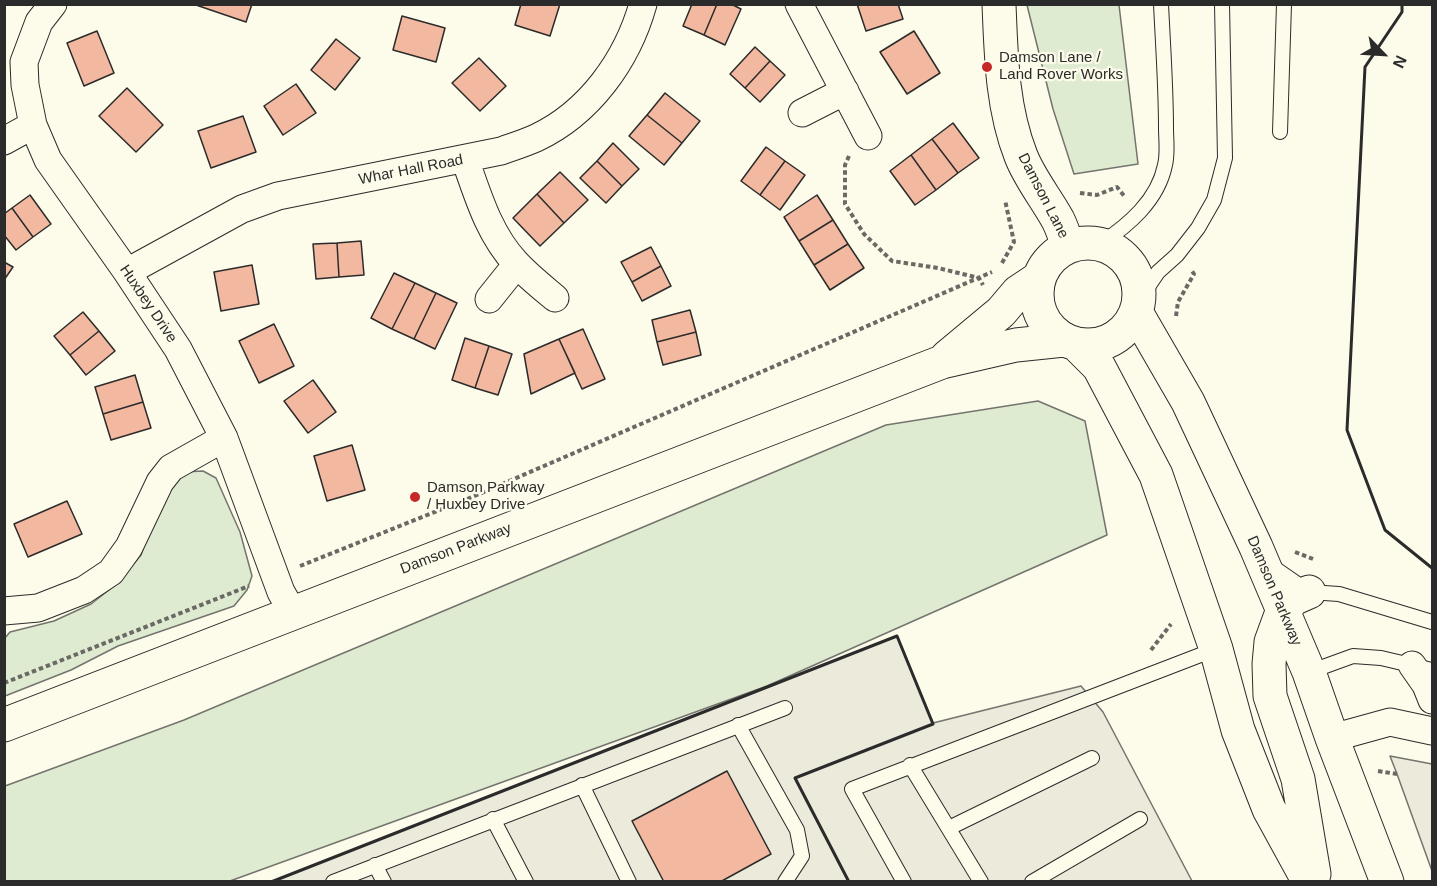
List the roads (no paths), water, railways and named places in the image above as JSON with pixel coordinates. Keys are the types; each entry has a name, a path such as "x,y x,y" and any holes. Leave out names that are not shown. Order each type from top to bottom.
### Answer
{"street":[{"name":"Huxbey Drive","path":"53,4 39,22 24,62 25,85 33,125 48,160 178,349 224,438 281,592 293,613"},
{"name":"Whar Hall Road","path":"127,272 242,209 278,196 501,152 536,138 579,109 598,90 624,52 643,4"},
{"path":"799,4 868,136"},
{"name":"Damson Lane","path":"999,4 1002,71 1011,123 1021,155 1034,182 1058,220 1084,245"},
{"path":"802,113 845,91"},
{"path":"4,141 33,125"},
{"path":"465,159 486,219 502,246 517,264 555,298"},
{"path":"1070,342 1095,345 1113,339 1127,328 1138,306 1138,281 1130,264 1117,251 1084,245 1056,254 1045,264 1039,278 1036,296 1040,314 1050,329 1070,342 1099,367 1156,475 1213,637 1238,730 1269,809 1309,882"},
{"path":"489,298 517,264"},
{"name":"Damson Parkway","path":"942,362 1001,312 1018,292 1039,278"},
{"name":"Damson Parkway","path":"1138,306 1188,402 1256,547 1282,612 1310,672 1332,738 1387,882"},
{"name":"Damson Parkway","path":"4,725 942,362 1016,345 1070,342"},
{"path":"4,611 38,608 84,590 111,572 129,547 160,482 171,468 224,438"},
{"path":"1309,592 1293,599 1282,612 1270,642 1269,664 1270,696 1299,779 1316,882"},
{"path":"1213,637 1269,664 1310,672"},
{"path":"1422,667 1432,700"},
{"path":"1332,738 1390,723 1432,731"}],"lane":[{"path":"1084,245 1119,232 1139,214 1158,185 1166,164 1161,4"},
{"path":"1138,306 1158,272 1177,255 1198,228 1214,200 1225,158 1222,4"},
{"path":"1280,132 1284,4"},
{"path":"1256,547 1273,567 1309,592 1339,594 1432,622"},
{"path":"904,882 852,789 1159,670 1213,637"},
{"path":"1310,672 1353,657 1381,658 1422,667"},
{"path":"333,882 784,708"},
{"path":"738,725 797,830 802,856 785,882"},
{"path":"949,828 1092,758"},
{"path":"910,765 981,882"},
{"path":"582,785 629,882"},
{"path":"493,819 526,882"},
{"path":"1032,882 1140,819"},
{"path":"375,865 384,882"}],"place":[{"name":"Damson Lane / Land Rover Works","path":"987,67"},
{"name":"Damson Parkway / Huxbey Drive","path":"415,497"}]}
